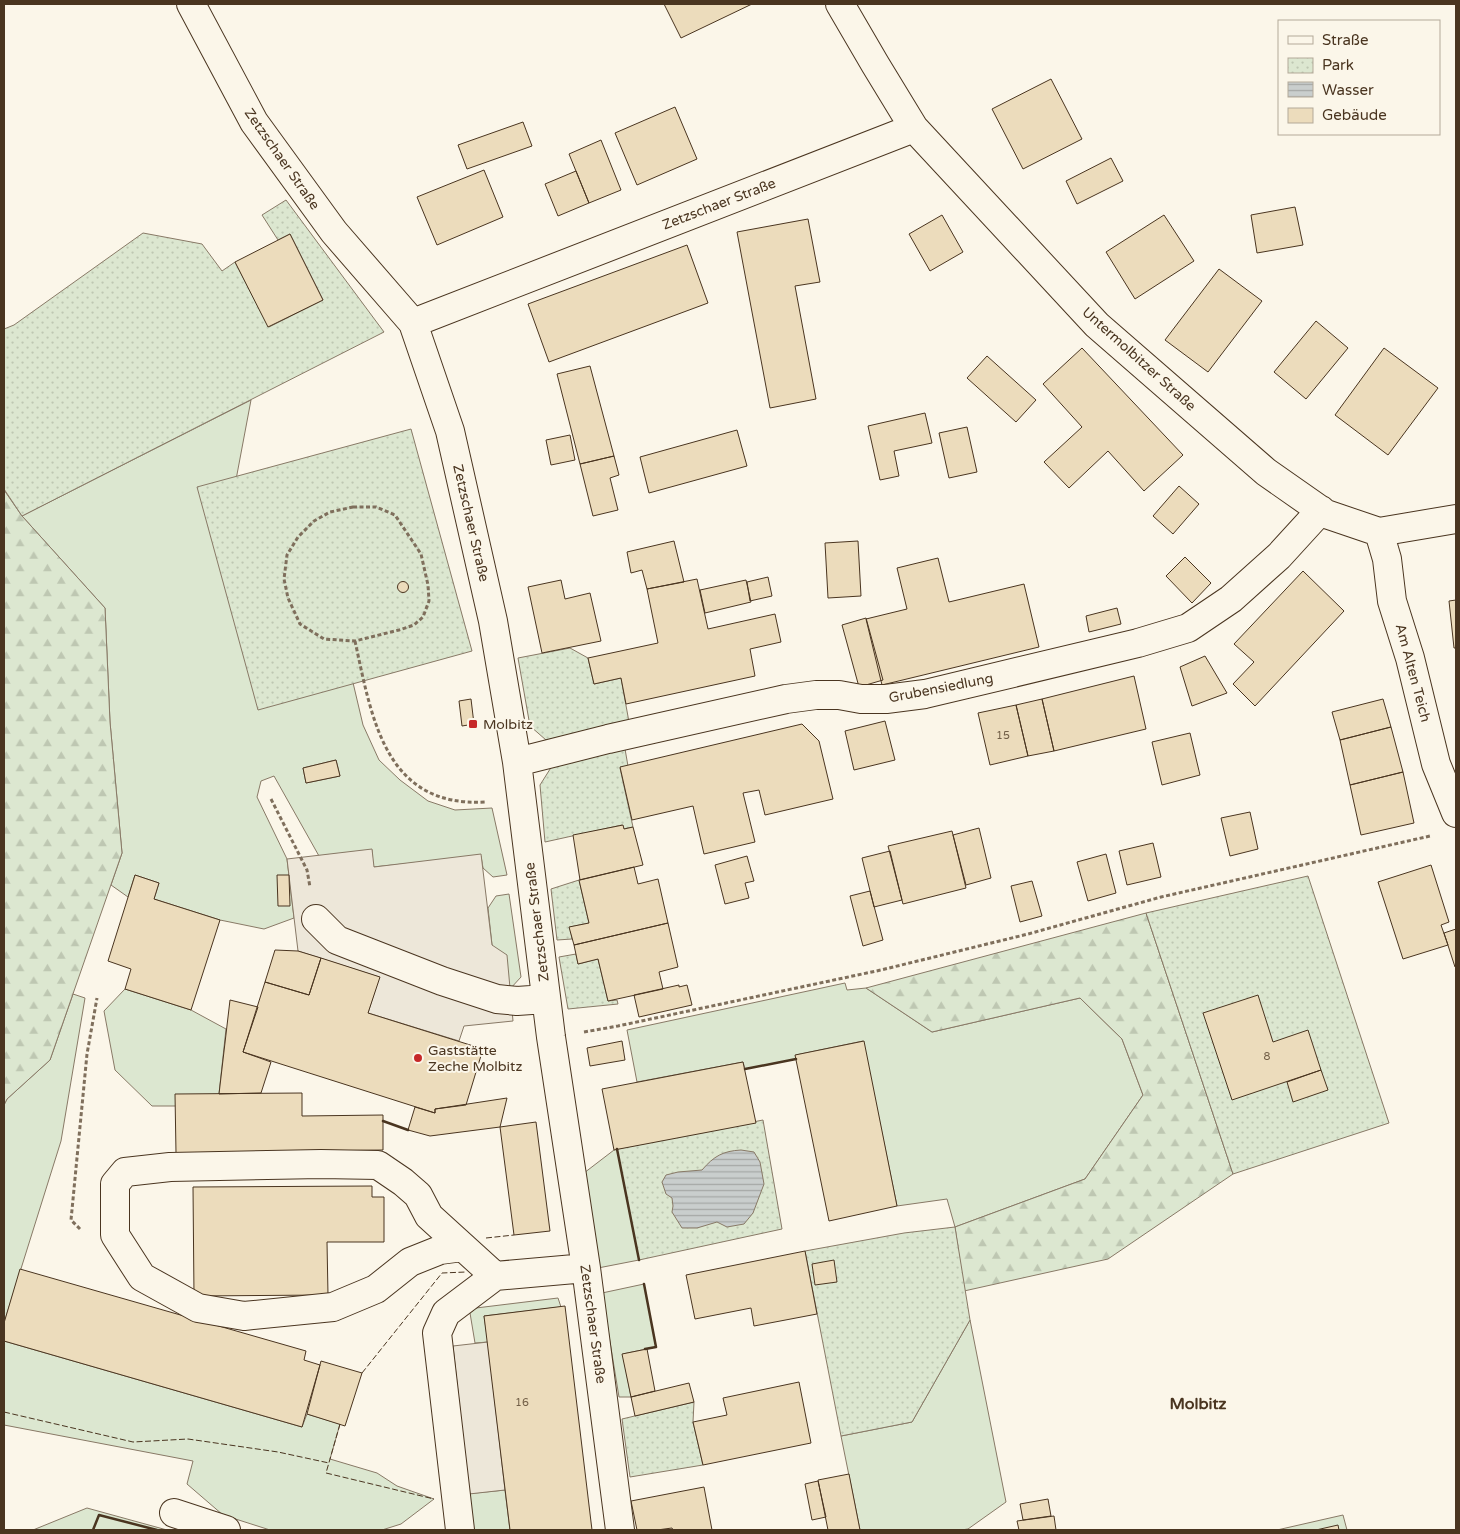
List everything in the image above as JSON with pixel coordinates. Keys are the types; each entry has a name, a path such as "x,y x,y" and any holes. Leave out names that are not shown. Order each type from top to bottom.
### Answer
{"street":[{"name":"Zetzschaer Straße","path":"191,4 254,122 334,232 413,323 450,431 493,621 518,762 551,1037 586,1268 620,1530"},
{"name":"Untermolbitzer Straße","path":"840,4 914,128 1098,325 1266,472 1326,514 1379,532 1456,519"},
{"name":"Zetzschaer Straße","path":"413,323 914,128"},
{"name":"Grubensiedlung","path":"518,762 786,699 816,695 839,695 861,699 886,700 925,694 1138,643 1188,628 1238,593 1279,556 1321,510"},
{"name":"Am Alten Teich","path":"1379,532 1387,559 1392,601 1410,658 1436,764 1456,813"},
{"path":"316,919 338,940 442,982 497,999 517,1001 546,999"},
{"path":"463,1247 440,1250 410,1262 376,1289 333,1307 244,1316 198,1308 142,1277 115,1235 115,1184 125,1172 170,1167 321,1164 378,1165 404,1182 418,1195 430,1216 496,1276"},
{"path":"460,1530 437,1333 446,1312 496,1276 586,1268"},
{"path":"174,1513 226,1530"}],"path":[{"path":"353,507 376,507 396,515 421,554 428,585 429,601 423,617 414,625 355,641 324,640 300,624 288,598 284,579 287,555 298,537 314,521 330,512 353,507"},
{"path":"355,641 372,714 384,746 403,774 419,787 441,797 468,803 522,797"},
{"path":"271,799 306,870 316,919"},
{"path":"551,1037 618,1026 881,970 1028,934 1161,897 1437,834"},
{"path":"97,998 87,1054 70,1220 82,1231 115,1235"}],"green space":[{"path":"286,200 384,332 22,516 4,489 4,329 14,325 143,233 202,244 222,271 235,262 269,327 323,300 290,234 278,240 262,215"},
{"path":"251,400 232,501 346,653 363,725 379,760 400,780 428,801 455,810 492,808 507,875 493,877 483,868 481,856 373,867 372,850 319,856 274,776 261,781 257,797 287,859 294,918 264,929 220,920 154,899 159,883 135,875 128,897 111,885 122,853 110,722 105,608 22,516","holes":["336,760 340,776 306,783 303,768"]},
{"path":"411,429 472,651 258,710 197,487"},
{"path":"4,490 22,516 105,608 110,722 122,853 50,1060 7,1099 4,1105"},
{"path":"570,648 588,658 594,684 621,678 629,722 546,740 530,726 518,658"},
{"path":"625,749 628,766 620,768 633,827 624,829 622,825 545,842 540,785 552,766"},
{"path":"1308,876 1389,1123 1233,1174 1146,913"},
{"path":"579,880 589,923 570,927 572,939 557,940 551,889"},
{"path":"509,894 521,977 510,989 492,945 488,908 496,896"},
{"path":"1146,913 1233,1174 1108,1259 964,1291 955,1227 1085,1179 1143,1095 1122,1039 1080,998 932,1032 866,988"},
{"path":"576,954 578,964 598,959 608,1001 617,1000 618,1004 568,1009 559,957"},
{"path":"845,983 847,990 866,988 932,1032 1080,998 1122,1039 1143,1095 1085,1179 955,1227 947,1199 897,1206 863,1041 796,1055 796,1059 745,1069 743,1062 637,1082 627,1030"},
{"path":"125,989 191,1010 226,1029 219,1094 175,1106 152,1106 115,1070 104,1011"},
{"path":"73,994 85,998 61,1141 4,1323 4,1105 7,1099 50,1060"},
{"path":"763,1120 782,1229 639,1260 617,1149"},
{"path":"617,1149 639,1260 598,1268 584,1173"},
{"path":"955,1227 970,1320 912,1422 841,1436 805,1251 904,1233"},
{"path":"644,1284 656,1347 623,1354 631,1397 619,1397 602,1293"},
{"path":"558,1298 561,1307 484,1316 488,1342 475,1343 470,1313 476,1308"},
{"path":"970,1320 1006,1502 968,1529 860,1530 841,1436 912,1422"},
{"path":"4,1341 302,1427 307,1414 340,1424 330,1459 377,1473 397,1486 434,1499 401,1524 382,1530 270,1530 223,1515 187,1484 193,1461 4,1425"},
{"path":"694,1402 693,1422 703,1465 630,1477 622,1419"},
{"path":"505,1490 510,1530 471,1530 465,1494"},
{"path":"87,1508 167,1530 33,1530"},
{"path":"1343,1515 1347,1530 1277,1530"}],"shaded area":[{"path":"372,849 374,867 481,854 492,945 507,955 513,1021 464,1026 459,1041 368,1013 379,977 298,951 287,859"},
{"path":"488,1342 505,1490 469,1494 453,1346"}],"water":[{"path":"741,1150 754,1152 760,1162 764,1184 753,1213 744,1224 727,1227 717,1222 697,1228 682,1228 672,1212 672,1198 666,1194 662,1182 666,1175 702,1170 719,1155"}],"building":[{"path":"664,4 752,4 681,38"},
{"path":"1051,79 1082,139 1023,169 992,109"},
{"path":"675,107 697,159 637,185 615,133"},
{"path":"523,122 532,146 467,169 458,145"},
{"path":"601,140 621,190 589,203 569,154"},
{"path":"1111,158 1123,181 1077,204 1066,181"},
{"path":"484,170 503,217 437,245 417,197"},
{"path":"576,171 589,203 558,216 545,184"},
{"path":"1295,207 1303,245 1257,253 1251,215"},
{"path":"942,215 963,252 930,271 909,234"},
{"path":"1164,215 1194,261 1135,299 1106,252"},
{"path":"808,219 820,282 795,286 816,399 770,408 737,232"},
{"path":"290,234 323,300 268,327 235,262"},
{"path":"687,245 708,303 549,362 528,304"},
{"path":"1219,269 1262,301 1208,372 1165,340"},
{"path":"1316,321 1348,348 1306,399 1274,372"},
{"path":"1082,348 1183,455 1144,491 1108,451 1069,488 1044,462 1082,427 1043,384"},
{"path":"1384,348 1438,388 1388,455 1335,415"},
{"path":"987,356 1036,400 1016,422 967,378"},
{"path":"590,366 614,456 580,464 557,374"},
{"path":"925,413 932,443 894,451 899,476 880,480 868,426"},
{"path":"967,427 977,472 949,478 939,433"},
{"path":"737,430 747,466 649,493 640,457"},
{"path":"570,435 575,460 551,465 546,440"},
{"path":"614,456 619,475 610,478 618,510 593,516 580,464"},
{"path":"1179,486 1199,504 1173,534 1153,516"},
{"path":"674,541 684,582 647,589 642,570 631,573 627,552"},
{"path":"858,541 861,596 828,598 825,543"},
{"path":"1185,557 1211,583 1192,603 1166,576"},
{"path":"938,558 949,602 1024,584 1039,647 882,685 866,619 907,609 897,568"},
{"path":"1303,571 1344,611 1255,706 1233,684 1254,662 1234,644"},
{"path":"768,577 772,596 750,601 747,582"},
{"path":"697,579 708,629 775,614 781,642 750,649 755,676 626,704 621,678 594,684 588,658 658,643 647,589"},
{"path":"561,580 565,599 590,593 601,641 542,653 528,587"},
{"path":"746,580 751,602 705,613 700,590"},
{"path":"401,582 405,582 408,587 407,591 401,592 398,589 398,585"},
{"path":"1456,600 1456,648 1454,648 1449,601"},
{"path":"1117,608 1121,624 1089,632 1086,616"},
{"path":"866,618 883,680 859,687 842,625"},
{"path":"1205,656 1227,693 1192,706 1180,667"},
{"path":"1134,676 1146,729 1054,751 1042,699"},
{"path":"471,699 474,724 462,726 459,701"},
{"path":"1042,699 1054,751 1028,756 1016,705"},
{"path":"1383,699 1391,727 1340,740 1332,712"},
{"path":"1016,705 1028,756 990,765 978,713"},
{"path":"885,721 895,760 854,770 845,731"},
{"path":"802,724 819,741 833,799 765,815 759,790 743,793 755,842 704,854 693,806 632,820 620,767"},
{"path":"1391,727 1403,772 1350,785 1340,740"},
{"path":"1190,733 1200,775 1162,785 1152,742"},
{"path":"336,760 340,776 306,783 303,768"},
{"path":"1403,772 1414,823 1361,835 1350,785"},
{"path":"1250,812 1258,849 1230,856 1221,818"},
{"path":"623,825 624,829 633,827 643,865 580,880 573,835"},
{"path":"979,828 991,878 966,885 953,835"},
{"path":"952,831 966,888 903,904 888,846"},
{"path":"1153,843 1161,877 1127,885 1119,851"},
{"path":"890,851 902,900 874,907 862,858"},
{"path":"1106,854 1116,893 1088,901 1077,862"},
{"path":"747,856 754,881 745,883 749,898 725,904 715,865"},
{"path":"1431,865 1449,922 1441,925 1448,945 1403,959 1378,882"},
{"path":"634,867 638,884 658,879 668,923 574,945 569,927 589,923 579,880"},
{"path":"135,875 159,883 154,899 220,920 191,1010 125,989 131,969 108,961"},
{"path":"277,875 289,875 290,906 278,906"},
{"path":"1032,881 1042,916 1020,922 1011,886"},
{"path":"870,891 883,940 863,946 850,896"},
{"path":"668,923 678,967 659,972 663,989 608,1001 598,959 578,964 574,945"},
{"path":"1456,929 1456,966 1455,967 1444,933"},
{"path":"275,950 298,951 321,958 309,995 265,982"},
{"path":"321,958 380,977 368,1013 483,1049 466,1105 435,1109 435,1113 243,1052 265,982 309,995"},
{"path":"679,985 679,987 687,985 692,1005 639,1017 634,995"},
{"path":"1258,995 1273,1042 1308,1030 1321,1070 1232,1100 1203,1013"},
{"path":"230,1000 258,1007 243,1052 271,1062 261,1093 219,1094"},
{"path":"622,1041 625,1060 590,1066 587,1048"},
{"path":"864,1041 897,1206 829,1221 795,1055"},
{"path":"743,1062 756,1123 614,1150 602,1089"},
{"path":"1321,1070 1328,1090 1293,1102 1287,1082"},
{"path":"302,1093 302,1116 383,1115 383,1150 176,1153 175,1094"},
{"path":"507,1098 500,1127 430,1136 408,1130 415,1107 435,1113 435,1109"},
{"path":"536,1122 550,1231 514,1235 500,1127"},
{"path":"372,1186 372,1197 384,1197 384,1242 327,1242 328,1295 194,1296 193,1187"},
{"path":"805,1251 817,1314 754,1326 751,1308 695,1319 686,1275"},
{"path":"834,1260 837,1282 815,1285 812,1264"},
{"path":"20,1269 306,1351 304,1360 320,1365 302,1427 4,1341 4,1323"},
{"path":"565,1306 592,1530 510,1530 484,1316"},
{"path":"647,1349 655,1391 631,1397 622,1354"},
{"path":"321,1361 362,1373 345,1426 307,1414"},
{"path":"799,1382 811,1443 703,1465 693,1422 727,1415 723,1398"},
{"path":"689,1383 694,1402 635,1416 631,1397"},
{"path":"849,1474 860,1530 828,1530 818,1480"},
{"path":"818,1481 826,1517 812,1520 805,1484"},
{"path":"704,1487 712,1530 673,1530 672,1528 637,1530 631,1501"},
{"path":"1048,1499 1051,1516 1023,1520 1020,1504"},
{"path":"1054,1516 1056,1530 1019,1530 1017,1521"},
{"path":"1338,1525 1339,1530 1316,1530"}],"fence":[{"path":"486,1238 514,1235"},
{"path":"362,1373 442,1273 466,1272"},
{"path":"4,1412 133,1442 188,1439 278,1452 329,1463"},
{"path":"340,1424 326,1473 434,1499"}],"wall":[{"path":"745,1069 796,1059"},
{"path":"383,1121 408,1130"},
{"path":"617,1149 639,1260"},
{"path":"644,1284 656,1347 645,1349"},
{"path":"93,1530 99,1515 157,1530"}],"place":[{"name":"Molbitz","path":"473,724"},
{"name":"Gaststätte Zeche Molbitz","path":"418,1058"}],"district":[{"name":"Molbitz","path":"1198,1404"}]}
